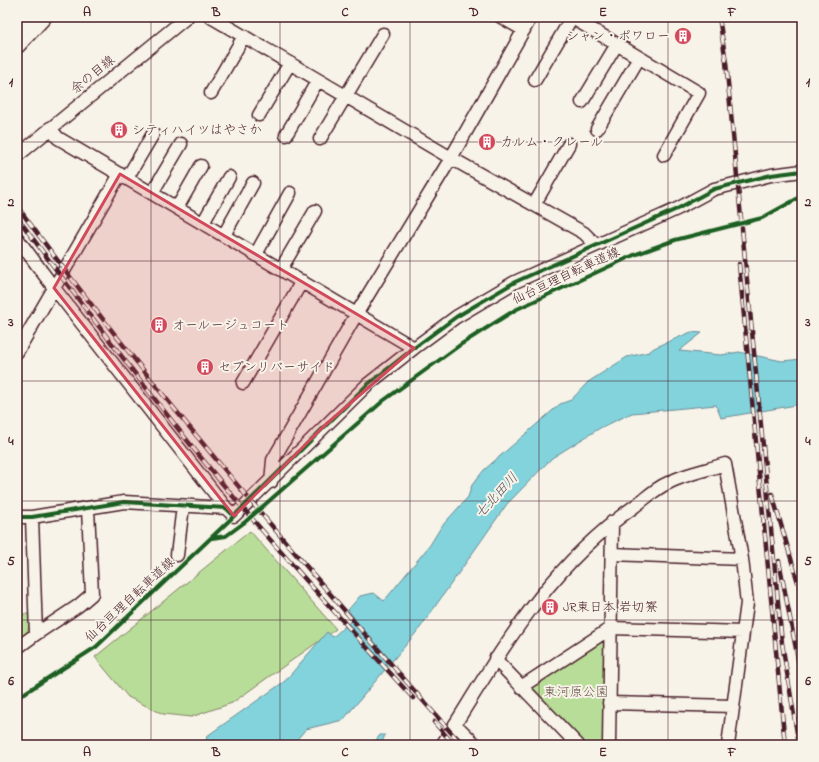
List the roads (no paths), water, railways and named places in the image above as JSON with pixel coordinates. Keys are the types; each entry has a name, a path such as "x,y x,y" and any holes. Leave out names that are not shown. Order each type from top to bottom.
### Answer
{"main road":[{"path":"17,26 26,17"},
{"path":"17,45 43,17"}],"street":[{"name":"余の目線","path":"17,156 54,132 187,17"},
{"path":"211,17 451,158 584,233 596,245"},
{"path":"500,17 524,30"},
{"path":"271,482 273,460 357,313 451,158 531,17"},
{"path":"535,80 572,17 699,93 664,155"},
{"path":"320,139 383,34"},
{"path":"211,92 244,36"},
{"path":"582,102 617,44"},
{"path":"597,129 640,58"},
{"path":"259,116 290,63"},
{"path":"286,135 318,80"},
{"path":"54,132 123,176 414,348"},
{"path":"17,352 54,288 123,176 153,134"},
{"path":"152,193 181,144"},
{"path":"534,205 569,144"},
{"path":"177,208 201,166"},
{"path":"17,238 54,288 226,508 234,516 271,482 323,427 356,396 414,348 456,317 515,282 677,209 700,195 714,189 771,175 802,171"},
{"path":"203,223 229,177"},
{"path":"224,235 253,182"},
{"path":"256,254 290,193"},
{"path":"282,269 315,212"},
{"path":"243,383 302,281"},
{"path":"442,745 495,659 531,607 572,559 612,522 668,483 726,464 742,559 747,603 728,745"},
{"path":"17,517 32,517 124,502 226,508"},
{"path":"177,555 184,506"},
{"path":"17,648 78,606 92,594 88,509"},
{"path":"32,517 36,634"},
{"path":"609,745 612,522"},
{"path":"612,554 742,559"},
{"path":"522,687 611,628 743,632"},
{"path":"495,659 578,745"},
{"path":"609,703 733,706"},
{"path":"455,724 476,745"}],"water":[{"name":"七北田川","path":"691,332 702,333 679,351 721,355 739,352 782,361 802,359 802,404 721,418 716,405 632,413 600,428 552,458 507,504 420,628 343,720 306,729 292,745 205,745 207,736 285,681 327,632 333,637 354,618 348,610 360,596 374,593 384,601 430,545 441,527 468,497 472,485 484,470 560,404 571,400 588,382 627,357 649,352 654,348"},
{"path":"380,735 385,735 381,745 372,745"}],"railway":[{"path":"719,17 726,62 782,643 799,745"},
{"path":"17,206 69,276 178,413 290,547 462,745"},
{"path":"17,217 129,366 198,454 304,578 413,698"},
{"path":"739,264 785,745"},
{"path":"772,494 802,596"},
{"path":"779,561 802,680"},
{"path":"434,722 454,745"}],"place":[{"name":"シャン・ポワロー","path":"683,36"},
{"name":"シティハイツはやさか","path":"119,130"},
{"name":"カルム・クレール","path":"487,142"},
{"name":"オールージュコート","path":"159,325"},
{"name":"セブンリバーサイド","path":"205,367"},
{"name":"JR東日本 岩切寮","path":"550,607"}],"park label":[{"name":"東河原公園","path":"576,692"}]}
